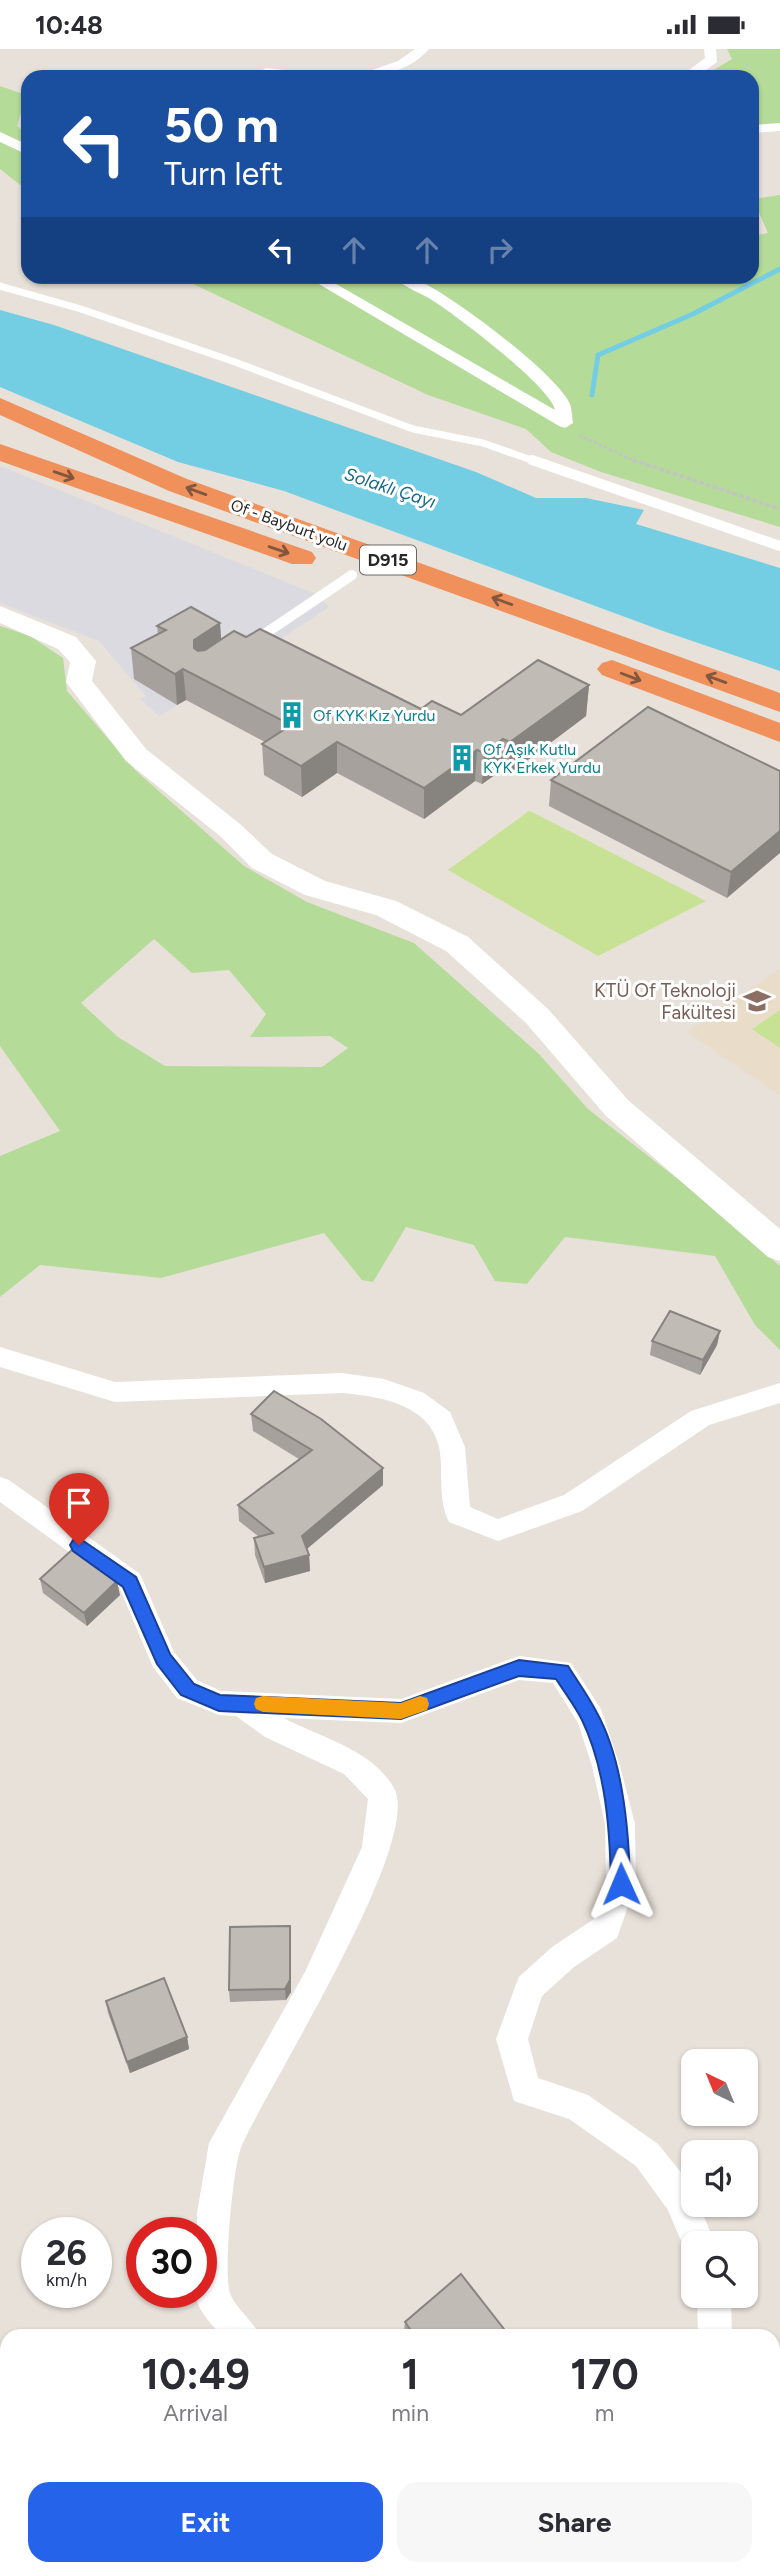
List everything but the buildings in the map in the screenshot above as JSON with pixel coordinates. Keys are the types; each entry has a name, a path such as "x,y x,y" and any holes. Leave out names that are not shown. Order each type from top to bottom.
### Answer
{"highway":[{"name":"Of - Bayburt yolu","path":"0,406 178,485 780,703"},
{"name":"Of - Bayburt yolu","path":"0,452 522,634 780,733"}],"street":[{"path":"383,70 403,64 423,49"},
{"path":"697,70 712,59 710,49"},
{"path":"759,128 780,127"},
{"path":"0,136 21,147"},
{"path":"326,284 565,423"},
{"path":"414,284 440,298 485,331 550,387 562,404 565,423"},
{"path":"0,614 67,643 83,661 79,682 136,754 230,830 262,861 315,887 386,908 457,944 537,1016 617,1108 780,1248"},
{"path":"0,1357 116,1392 342,1383 375,1386 415,1400 441,1419 452,1447 453,1484 458,1514 498,1529 573,1503 700,1418 780,1393"},
{"path":"0,1488 130,1582 163,1659 187,1689 219,1703 401,1711 519,1668 561,1672 591,1718 606,1766 620,1824 621,1884 606,1928 563,1957 530,1987 512,2039 524,2090 577,2106 648,2155 680,2198 694,2231"},
{"path":"237,2329 213,2299 213,2213 225,2143 321,1970 377,1847 383,1795 355,1765 275,1728 240,1703"},
{"path":"714,2308 715,2329"}],"lane":[{"path":"0,286 81,309 209,353 413,429 483,443 780,546"},
{"path":"249,644 352,575"}],"path":[{"path":"565,423 584,439 648,467 780,509"}],"shaded area":[{"path":"0,466 318,595 329,607 204,690 159,716 140,699 146,696 99,641 0,603"},
{"name":"KTÜ Of Teknoloji Fakültesi","path":"780,969 780,1095 687,1032"}],"green space":[{"path":"727,49 780,49 780,126 759,126 759,70 714,70 732,59"},
{"path":"0,86 21,93 21,112 17,126 21,129 21,186 0,169"},
{"path":"780,195 780,527 601,472 551,452 526,429 428,395 193,284 759,284 759,235 768,233 759,213 759,198"},
{"path":"0,626 30,636 63,658 67,691 135,770 244,866 307,902 414,943 539,1054 588,1109 684,1184 780,1266 780,1350 755,1325 715,1256 565,1237 527,1284 495,1281 474,1245 406,1227 373,1282 362,1280 324,1233 161,1278 40,1265 0,1297 0,1156 60,1131 0,1046","holes":["154,939 192,973 229,970 266,1014 250,1037 330,1036 348,1048 322,1067 165,1066 118,1037 81,1003"]},
{"path":"529,811 706,901 598,956 448,870"},
{"path":"780,1010 780,1048 752,1029"}],"water":[{"name":"Solaklı Çayı","path":"0,310 54,325 476,472 536,498 586,498 644,510 636,524 780,568 780,671 663,631 284,491 178,462 0,387"}],"waterway":[{"path":"759,280 780,269"},
{"path":"592,395 598,355 693,314 751,284"}],"slow traffic":[{"path":"263,1704 401,1711 420,1704"}],"place":[{"name":"Of KYK Kız Yurdu","path":"292,715"},
{"name":"Of Aşık Kutlu KYK Erkek Yurdu","path":"462,758"},
{"name":"KTÜ Of Teknoloji Fakültesi","path":"757,1001"}],"route":[{"path":"79,1545 130,1582 147,1615 163,1659 187,1689 219,1703 401,1711 519,1668 561,1672 591,1718 606,1766 620,1824 621,1884"}]}
